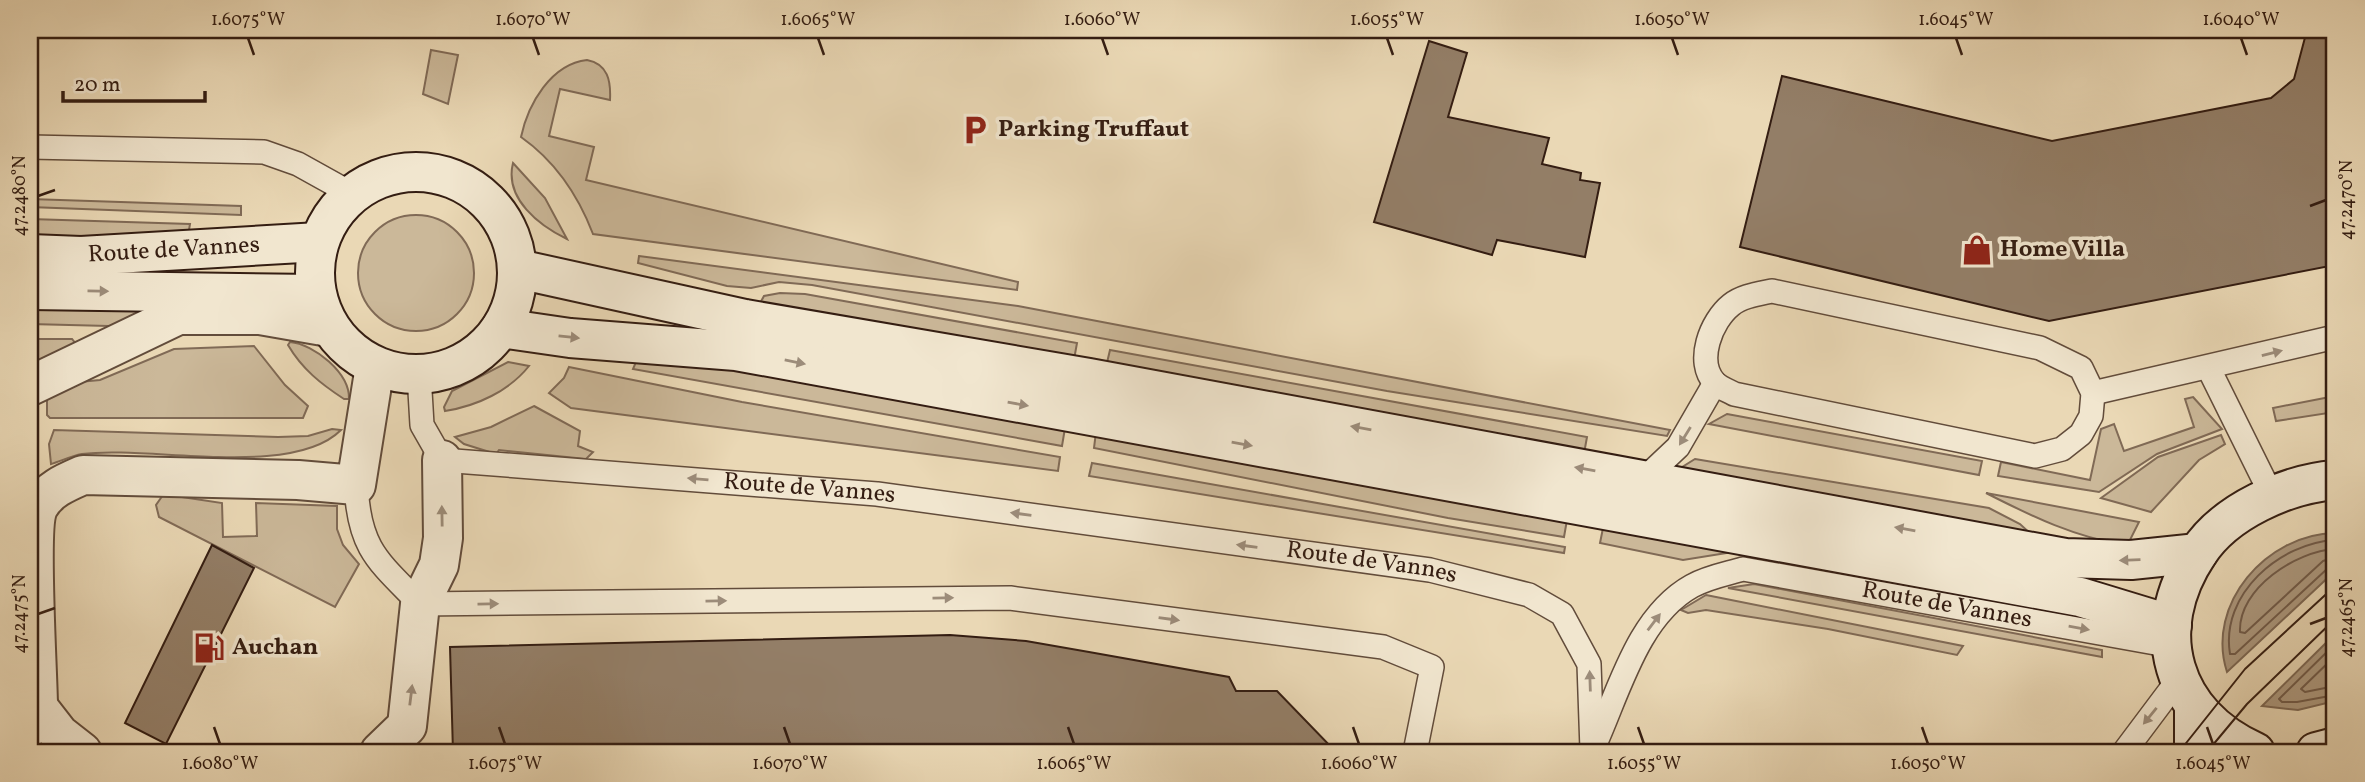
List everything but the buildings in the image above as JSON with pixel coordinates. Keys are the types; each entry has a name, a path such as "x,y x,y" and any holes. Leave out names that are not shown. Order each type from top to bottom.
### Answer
{"main road":[{"path":"403,172 434,173 462,182 488,202 502,219 514,247 518,269 514,299 501,328 480,352 461,364 419,374 375,366 356,355 323,311 314,268 318,242 335,210 352,194 377,180 403,172"},
{"name":"Route de Vannes","path":"30,254 82,256 318,242"},
{"path":"518,269 745,319 1089,377 2065,558 2130,560 2198,553"},
{"name":"Route de Vannes","path":"30,289 323,311"},
{"path":"30,386 178,315 260,315 323,311"},
{"name":"Route de Vannes","path":"501,328 570,338 736,351 2080,597 2179,665"},
{"path":"82,752 34,717 34,505 57,486 83,475 298,480 356,485 375,366"},
{"path":"380,752 407,726 420,604 439,565 441,552 442,460"},
{"path":"2194,752 2179,665 2180,593 2198,553 2239,515 2272,496 2312,482 2335,480"},
{"path":"2179,665 2222,733 2255,752"}],"lane":[{"path":"30,147 264,152 298,164 352,194"},
{"path":"1772,291 2040,348 2081,368 2093,393 2091,416 2081,434 2062,449 2035,456 1734,394 1715,383 1706,365 1709,337 1719,316 1733,303 1772,291"},
{"path":"2093,393 2209,369 2335,337"},
{"path":"2209,369 2272,496"},
{"path":"419,374 422,425 442,460"},
{"path":"1643,480 1678,447 1715,383"},
{"name":"Route de Vannes","path":"442,460 877,494 1430,570 1529,595 1562,614 1589,664 1592,750 1643,637 1664,609 1690,587 1743,569 2179,665"},
{"path":"356,485 358,518 375,558 420,604 1010,598 1383,647 1432,667 1415,752"},
{"path":"2124,752 2179,665"}],"shaded area":[{"path":"431,50 458,55 448,104 423,94"},
{"path":"587,60 600,65 607,74 610,100 560,89 549,136 594,147 586,180 1018,282 1017,290 593,234 573,192 555,168 521,137 535,99 552,77 574,63"},
{"path":"513,163 545,198 567,239 546,227 526,210 514,188"},
{"path":"30,199 241,206 241,215 30,207"},
{"path":"416,215 438,219 457,232 470,251 474,273 470,295 457,314 438,327 416,331 394,327 375,314 362,295 358,273 362,251 375,232 394,219"},
{"path":"30,219 190,224 189,230 100,238 30,240"},
{"path":"639,256 1018,306 1670,430 1667,436 1387,391 812,285 779,282 751,288 727,286 638,263"},
{"path":"780,293 805,294 1077,343 1073,365 759,305 764,296"},
{"path":"30,302 155,305 120,326 109,326 30,324"},
{"path":"30,339 72,339 76,344 30,369"},
{"path":"290,342 309,348 329,362 344,379 349,399 344,399 313,375 293,354 288,345"},
{"path":"254,346 285,385 308,406 303,418 50,418 47,415 47,396 79,382 100,380 174,349"},
{"path":"1110,350 1587,437 1583,459 1106,367"},
{"path":"638,357 707,365 1065,428 1062,446 633,369"},
{"path":"508,362 529,366 512,383 491,396 445,411 444,407 452,391"},
{"path":"569,367 742,402 1060,457 1058,471 571,408 549,393 564,378"},
{"path":"2335,396 2335,412 2276,421 2273,408"},
{"path":"2193,397 2222,429 2157,454 2099,492 1998,476 2001,462 2090,480 2101,429 2114,424 2124,451 2194,427 2185,399"},
{"path":"534,406 580,431 578,446 593,452 586,459 499,450 496,454 464,444 455,437 491,427"},
{"path":"1727,414 1982,461 1979,475 1709,424"},
{"path":"332,429 341,430 319,445 289,453 255,457 110,452 82,454 51,464 49,444 54,430 278,437 308,436"},
{"path":"1096,432 1568,514 1564,537 1448,518 1094,448"},
{"path":"2221,435 2225,444 2199,460 2151,512 2101,498 2158,457"},
{"path":"1695,459 1989,508 2020,524 2031,534 1679,469"},
{"path":"1092,463 1565,547 1564,553 1089,476"},
{"path":"171,492 182,497 222,503 223,537 257,536 256,503 337,506 337,529 343,545 359,564 335,607 159,517 156,505 163,495"},
{"path":"1986,493 2139,522 2127,546 2055,525"},
{"path":"1604,523 1739,551 1683,560 1600,543"},
{"path":"1754,584 2102,650 2102,657 1728,588"},
{"path":"1706,595 1963,646 1957,655 1828,629 1706,610 1688,613 1681,610"}],"water":[{"path":"2335,533 2335,571 2227,672 2223,647 2225,622 2234,598 2247,577 2265,559 2286,546 2310,536"},
{"path":"2335,634 2335,701 2298,710 2262,706"}],"tram line":[{"path":"2179,752 2245,669 2335,586"},
{"path":"2207,752 2247,704 2335,619"}],"place":[{"name":"Parking Truffaut","path":"975,130"},
{"name":"Home Villa","path":"1977,250"},
{"name":"Auchan","path":"209,648"}]}
